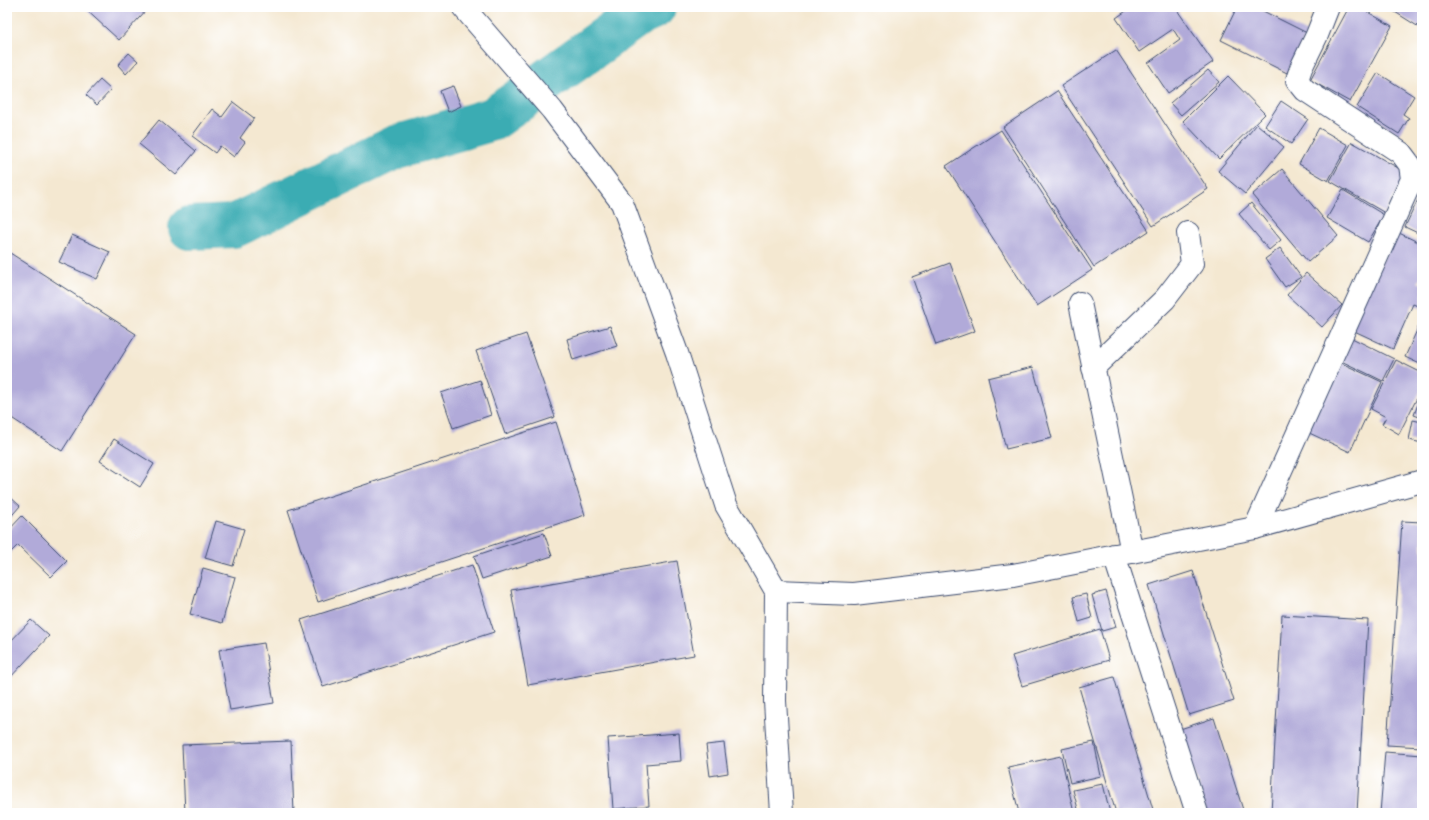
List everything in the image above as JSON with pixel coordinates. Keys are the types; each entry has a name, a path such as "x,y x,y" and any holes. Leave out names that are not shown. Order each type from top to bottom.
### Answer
{"street":[{"path":"463,7 552,110 622,203 677,353 726,505 776,592 775,701 782,813"},
{"path":"1255,528 1412,179 1410,165 1401,153 1305,90 1297,80 1328,7"},
{"path":"1093,368 1165,298 1192,264 1188,233"},
{"path":"1080,303 1093,368 1123,554 1197,813"},
{"path":"776,592 854,594 1013,575 1255,528 1422,481"}],"building":[{"path":"83,7 149,7 119,40"},
{"path":"1132,7 1175,7 1213,62 1168,93 1148,63 1180,40 1173,29 1139,52 1116,18"},
{"path":"1237,7 1255,7 1307,33 1287,73 1221,40"},
{"path":"1349,7 1359,7 1392,26 1350,102 1310,80"},
{"path":"1387,7 1422,7 1422,29"},
{"path":"1116,50 1208,189 1153,226 1061,86"},
{"path":"129,53 138,61 126,74 118,65"},
{"path":"1208,70 1219,82 1181,115 1170,103"},
{"path":"1378,73 1414,96 1403,114 1409,118 1399,134 1357,107"},
{"path":"1228,76 1265,114 1219,159 1183,121"},
{"path":"100,80 111,90 97,105 86,95"},
{"path":"453,86 461,106 448,112 440,91"},
{"path":"1057,91 1149,231 1094,267 1003,127"},
{"path":"1281,101 1308,119 1291,144 1265,126"},
{"path":"233,102 254,118 240,138 245,142 234,157 220,146 215,153 192,136 212,109 222,117"},
{"path":"159,120 196,151 176,175 139,144"},
{"path":"1257,124 1284,147 1245,194 1218,171"},
{"path":"1319,128 1348,145 1328,181 1299,164"},
{"path":"1001,130 1092,270 1037,306 946,166"},
{"path":"1352,142 1407,173 1385,213 1330,181"},
{"path":"1282,169 1338,236 1308,262 1252,195"},
{"path":"1343,190 1384,215 1368,242 1327,218"},
{"path":"1422,191 1422,235 1405,227"},
{"path":"1251,203 1281,240 1269,250 1239,214"},
{"path":"1397,232 1422,244 1422,273 1418,282 1422,284 1422,308 1413,304 1393,349 1348,328"},
{"path":"72,235 110,252 97,279 59,262"},
{"path":"1280,248 1301,277 1285,287 1265,259"},
{"path":"7,251 136,334 62,451 7,415"},
{"path":"950,263 975,331 936,345 912,277"},
{"path":"1306,273 1342,305 1322,327 1287,295"},
{"path":"1422,319 1422,365 1405,357"},
{"path":"610,326 617,346 573,360 567,339"},
{"path":"526,334 555,417 505,434 476,351"},
{"path":"1348,336 1394,359 1383,381 1337,359"},
{"path":"1396,360 1422,373 1422,388 1399,434 1382,424 1386,417 1371,409"},
{"path":"1337,361 1382,382 1350,452 1305,431"},
{"path":"1033,367 1052,438 1006,449 988,378"},
{"path":"480,380 491,415 453,428 441,393"},
{"path":"1422,393 1422,418 1414,415"},
{"path":"1413,420 1422,422 1422,443 1409,440"},
{"path":"556,422 585,515 318,602 288,510"},
{"path":"114,439 154,464 140,487 100,461"},
{"path":"7,494 20,506 7,521"},
{"path":"22,516 67,561 51,577 18,545 9,554 7,552 7,532"},
{"path":"216,521 244,529 233,566 205,558"},
{"path":"1402,521 1422,522 1422,747 1387,745"},
{"path":"544,533 552,556 482,579 474,556"},
{"path":"677,561 694,655 528,685 511,590"},
{"path":"472,565 494,632 323,687 301,620"},
{"path":"203,568 235,577 222,623 190,614"},
{"path":"1193,571 1234,701 1189,715 1149,585"},
{"path":"1106,591 1116,627 1102,631 1092,595"},
{"path":"1086,594 1092,618 1079,622 1073,597"},
{"path":"1282,615 1368,620 1357,813 1271,813"},
{"path":"31,620 49,636 8,680 7,645"},
{"path":"1100,629 1109,660 1022,686 1012,656"},
{"path":"264,643 274,703 230,710 219,650"},
{"path":"1114,677 1154,813 1116,813 1079,687"},
{"path":"1214,718 1244,813 1207,813 1180,729"},
{"path":"679,733 681,761 646,764 649,806 613,809 608,738"},
{"path":"291,741 294,813 185,813 182,745"},
{"path":"1094,742 1101,776 1070,783 1062,749"},
{"path":"724,743 728,773 710,776 706,745"},
{"path":"1385,752 1422,755 1422,813 1380,813"},
{"path":"1061,756 1074,813 1019,813 1008,767"},
{"path":"1103,784 1110,813 1079,813 1073,790"}],"waterway":[{"path":"190,228 234,226 396,147 493,119 639,14 654,7"}]}
